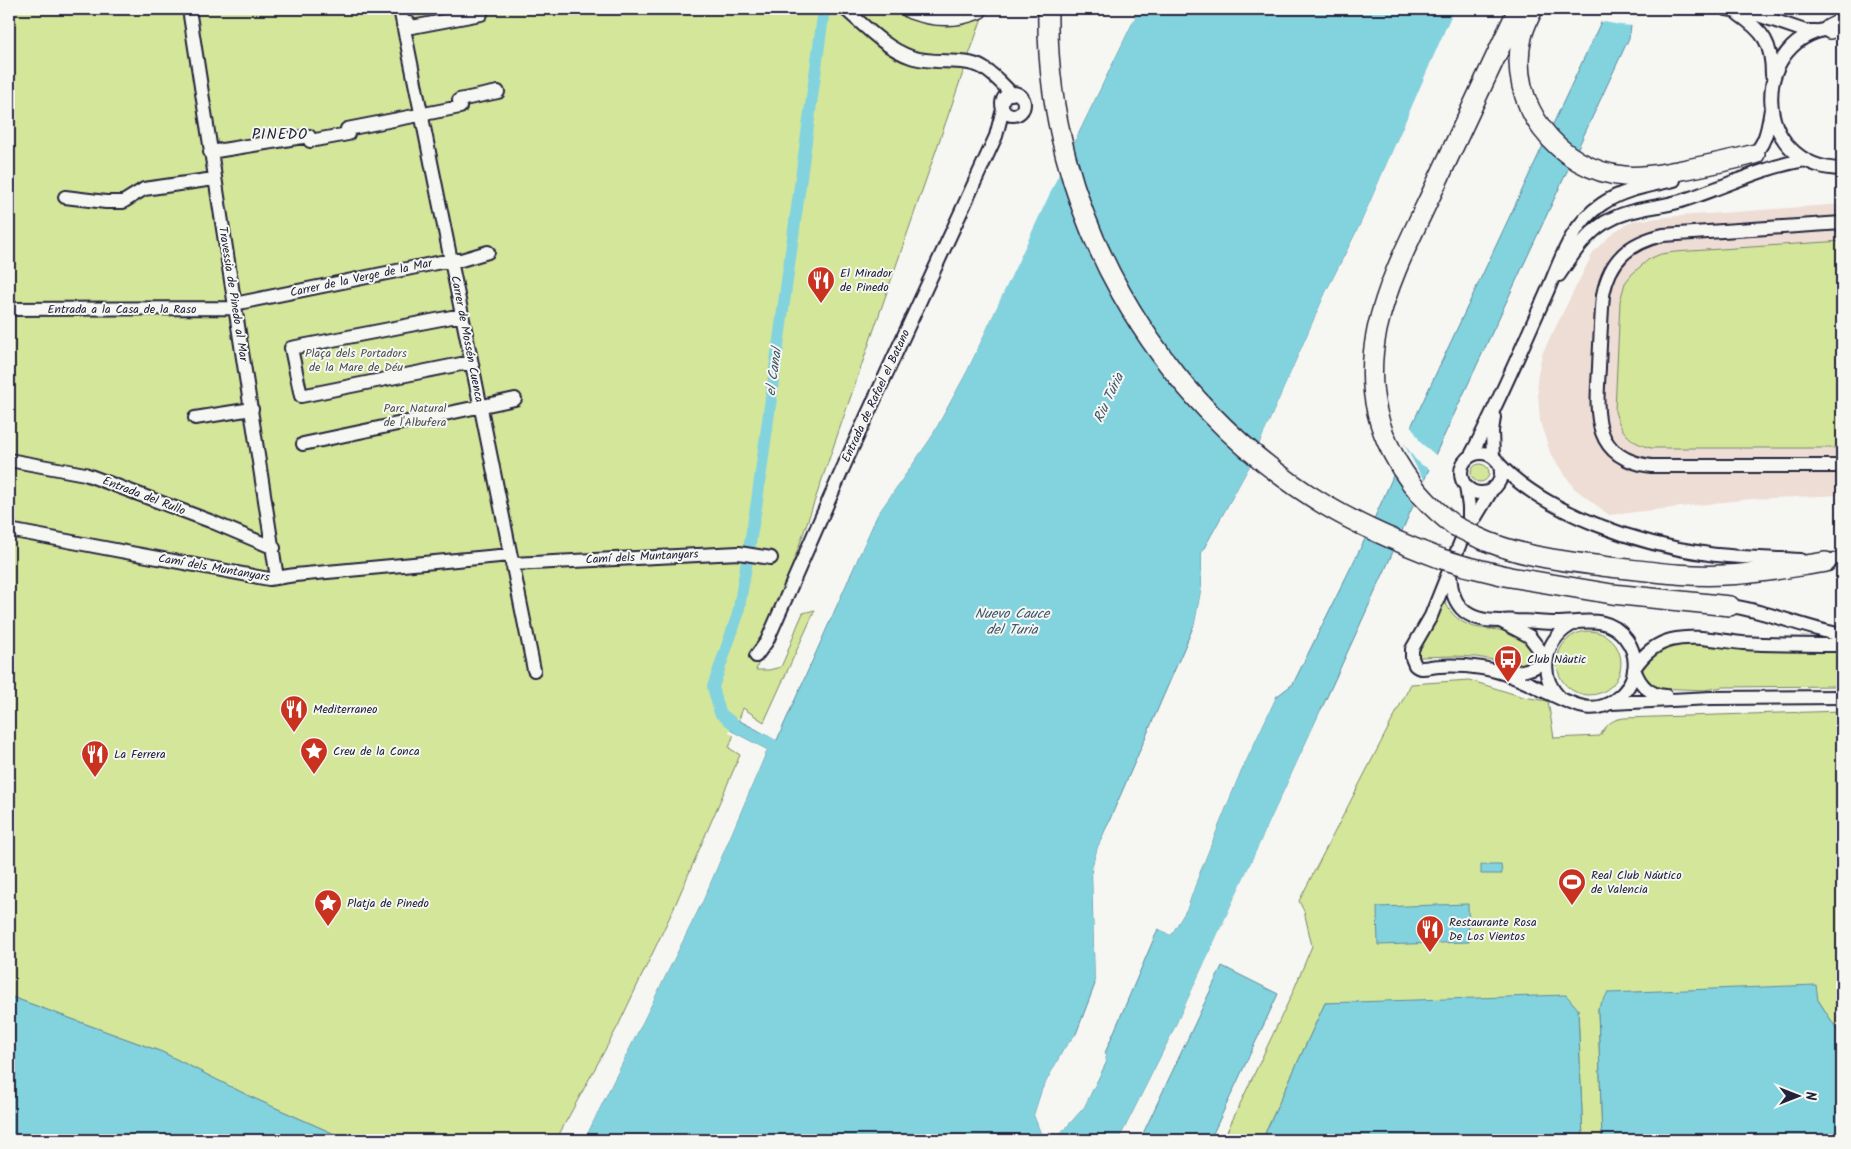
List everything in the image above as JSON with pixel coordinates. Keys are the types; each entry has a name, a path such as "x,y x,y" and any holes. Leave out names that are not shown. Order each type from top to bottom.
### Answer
{"highway":[{"path":"911,9 947,16 978,9"},
{"path":"1048,9 1050,61 1055,106 1062,143 1080,204 1099,248 1126,301 1164,359 1218,422 1247,448 1298,488 1325,505 1352,520 1452,565 1612,594 1730,606"},
{"path":"1518,9 1403,255 1381,310 1372,356 1374,398 1386,440 1400,467 1424,500 1439,514 1495,545 1530,555 1701,576 1746,574 1834,560"},
{"path":"1533,9 1522,39 1520,58 1522,89 1535,118 1549,138 1558,147 1585,165 1615,175 1641,177 1723,162 1755,154"}],"street":[{"name":"Travessia de Pinedo al Mar","path":"189,9 214,179 278,578"},
{"name":"Carrer de Mossén Cuenca","path":"400,9 534,670"},
{"path":"403,24 409,23 412,27 471,16 480,14 480,9"},
{"name":"Entrada de Rafael el Batano","path":"756,656 767,641 851,450 996,136 1008,105 993,76 982,67 965,62 932,62 910,57 885,44 845,9"},
{"path":"1729,9 1805,31 1833,28"},
{"path":"1467,530 1469,507 1466,486 1461,472 1496,404 1549,289 1560,258 1582,222 1601,204 1624,192 1732,168 1755,154 1763,143 1767,134 1771,109 1771,52 1764,36 1750,22 1729,9"},
{"path":"1772,80 1777,67 1790,50 1806,37 1833,28"},
{"path":"210,152 309,136 310,141 348,134 347,129 460,107 459,100 498,92"},
{"path":"1771,109 1779,133 1790,148 1805,160 1818,166 1842,169"},
{"path":"1549,289 1585,239 1603,224 1622,214 1632,210 1680,201 1783,164 1805,160"},
{"path":"65,197 123,202 144,189 214,179"},
{"path":"1842,223 1663,235 1650,238 1629,248 1612,267 1602,294 1596,407 1602,432 1608,443 1627,460 1639,464 1651,466 1842,466"},
{"name":"Carrer de la Verge de la Mar","path":"234,306 451,260 461,260 488,252"},
{"name":"Entrada a la Casa de la Raso","path":"9,309 234,306"},
{"path":"462,315 291,348 300,396 472,362"},
{"path":"303,444 515,399"},
{"path":"1496,404 1492,431 1495,460 1500,468 1499,479 1461,541 1431,616 1412,650 1413,662 1420,668 1458,666 1494,671 1520,672 1536,667 1546,659"},
{"path":"195,418 252,409"},
{"path":"1471,455 1482,453 1495,460 1518,482 1550,502 1592,522 1634,537 1710,554 1834,560"},
{"name":"Entrada del Rullo","path":"9,460 85,474 210,521 274,548"},
{"path":"1466,486 1482,493 1493,488"},
{"name":"Camí dels Muntanyars","path":"9,530 261,578 511,560 739,553 766,557"},
{"path":"1452,565 1452,594 1460,608 1479,618 1500,622 1529,636 1546,659"},
{"path":"1730,606 1744,608 1842,635"},
{"path":"1500,622 1512,620 1556,623 1588,620 1610,624 1627,639 1632,649 1635,668 1646,689 1656,695 1711,698"},
{"path":"1563,700 1551,685 1546,674 1546,659 1553,640 1560,632 1577,622"},
{"path":"1612,703 1628,688 1635,668 1648,652 1662,643 1680,638 1778,645 1842,645"},
{"path":"1494,671 1546,691 1575,706 1588,708 1602,707 1612,703 1711,698 1842,697"}],"shaded area":[{"path":"1842,204 1842,495 1751,499 1609,515 1574,488 1551,455 1540,422 1537,379 1542,354 1594,251 1615,231 1633,221"}],"green space":[{"name":"Parc Natural de l'Albufera","path":"9,9 985,9 756,670 769,670 781,667 803,613 815,610 764,722 743,708 729,748 740,755 673,910 618,1026 556,1140 348,1140 251,1097 162,1052 9,996"},
{"path":"1842,241 1842,448 1651,448 1637,443 1627,435 1620,425 1615,411 1620,301 1625,283 1632,274 1649,259 1661,254"},
{"path":"1476,464 1484,464 1489,469 1487,480 1476,482 1471,477 1471,469"},
{"path":"1444,600 1453,614 1469,625 1513,633 1522,637 1535,652 1534,659 1528,663 1513,666 1476,657 1419,657 1417,653 1435,623"},
{"path":"1589,631 1601,633 1612,640 1619,651 1621,663 1619,675 1612,686 1601,693 1589,695 1577,693 1566,686 1559,675 1557,663 1559,651 1566,640 1577,633"},
{"path":"1679,643 1746,650 1842,652 1842,686 1723,687 1704,690 1656,688 1643,675 1643,669 1659,653"},
{"name":"Real Club Náutico de Valencia","path":"1469,680 1523,697 1548,701 1554,738 1600,736 1610,723 1624,718 1842,711 1842,1037 1818,1000 1598,1008 1602,1140 1583,1140 1578,1009 1325,1003 1262,1140 1223,1140 1292,994 1312,946 1304,911 1299,901 1411,684"}],"water":[{"path":"1139,9 1455,9 1360,225 1326,292 1250,466 1202,552 1202,586 1195,623 1098,847 1092,868 1095,984 1076,1034 1064,1049 1042,1090 1034,1115 1041,1133 1060,1134 1084,1107 1106,1063 1105,1053 1158,929 1171,935 1187,908 1237,780 1276,697 1293,684 1365,539 1391,481 1410,429 1607,9 1638,9 1632,20 1629,38 1436,453 1385,570 1223,924 1169,1040 1119,1140 584,1140 703,900 767,750 731,731 738,720 777,740 877,515 930,439 967,371 1043,206"},
{"path":"1481,865 1501,865 1502,874 1481,874"},
{"path":"1468,904 1469,942 1378,945 1377,907"},
{"path":"1222,966 1278,994 1210,1140 1140,1140"},
{"path":"1816,985 1818,1000 1842,1037 1842,1140 1602,1140 1598,1008 1608,993"},
{"path":"1566,995 1578,1009 1583,1140 1262,1140 1325,1003"},
{"path":"9,996 162,1052 251,1097 348,1140 9,1140"}],"pier":[{"path":"1136,9 1139,9 1073,144 1079,166 1090,203 1121,274 1157,333 1193,381 1259,445 1326,292 1360,225 1454,9 1457,9 1362,226 1328,293 1252,467 1205,553 1205,586 1197,623 1185,653 1195,623 1202,586 1202,553 1251,464 1204,421 1182,397 1131,329 1092,261 1060,172 967,371 930,439 877,515 776,740 737,718 775,737 875,514 928,438 965,370 1040,205"},
{"path":"1603,11 1637,16 1633,26 1620,25 1599,21"},
{"path":"1410,424 1421,443 1437,456 1431,470 1415,459 1403,442 1426,482 1415,507 1391,472"},
{"path":"1276,697 1237,780 1187,908 1171,935 1166,933 1167,931 1170,932 1185,907 1196,873 1235,779 1272,700"},
{"path":"1322,708 1321,715 1229,916 1223,924 1220,937 1171,1041 1121,1140 1119,1140 1169,1040"},
{"path":"729,730 767,750 703,900 584,1140 582,1140 700,898 764,751 729,733"},
{"path":"1137,761 1100,848 1095,869 1097,981 1095,984 1092,868 1098,847"},
{"path":"1076,1034 1075,1040 1066,1051 1044,1091 1036,1115 1042,1131 1059,1132 1082,1106 1103,1062 1103,1052 1105,1053 1106,1062 1084,1107 1060,1134 1041,1133 1034,1115 1042,1090 1064,1049"}],"waterway":[{"name":"el Canal","path":"735,725 720,713 713,687 738,614 757,501 824,9"}],"place":[{"name":"El Mirador de Pinedo","path":"821,304"},
{"name":"Club Nàutic","path":"1508,683"},
{"name":"Mediterraneo","path":"294,733"},
{"name":"Creu de la Conca","path":"314,775"},
{"name":"La Ferrera","path":"95,778"},
{"name":"Real Club Náutico de Valencia","path":"1572,906"},
{"name":"Platja de Pinedo","path":"328,927"},
{"name":"Restaurante Rosa De Los Vientos","path":"1430,953"}],"district":[{"name":"PINEDO","path":"280,135"}],"park label":[{"name":"Plaça dels Portadors de la Mare de Déu","path":"356,360"}],"water label":[{"name":"Riu Túria","path":"1109,398"},
{"name":"Nuevo Cauce del Turia","path":"1012,622"}]}
